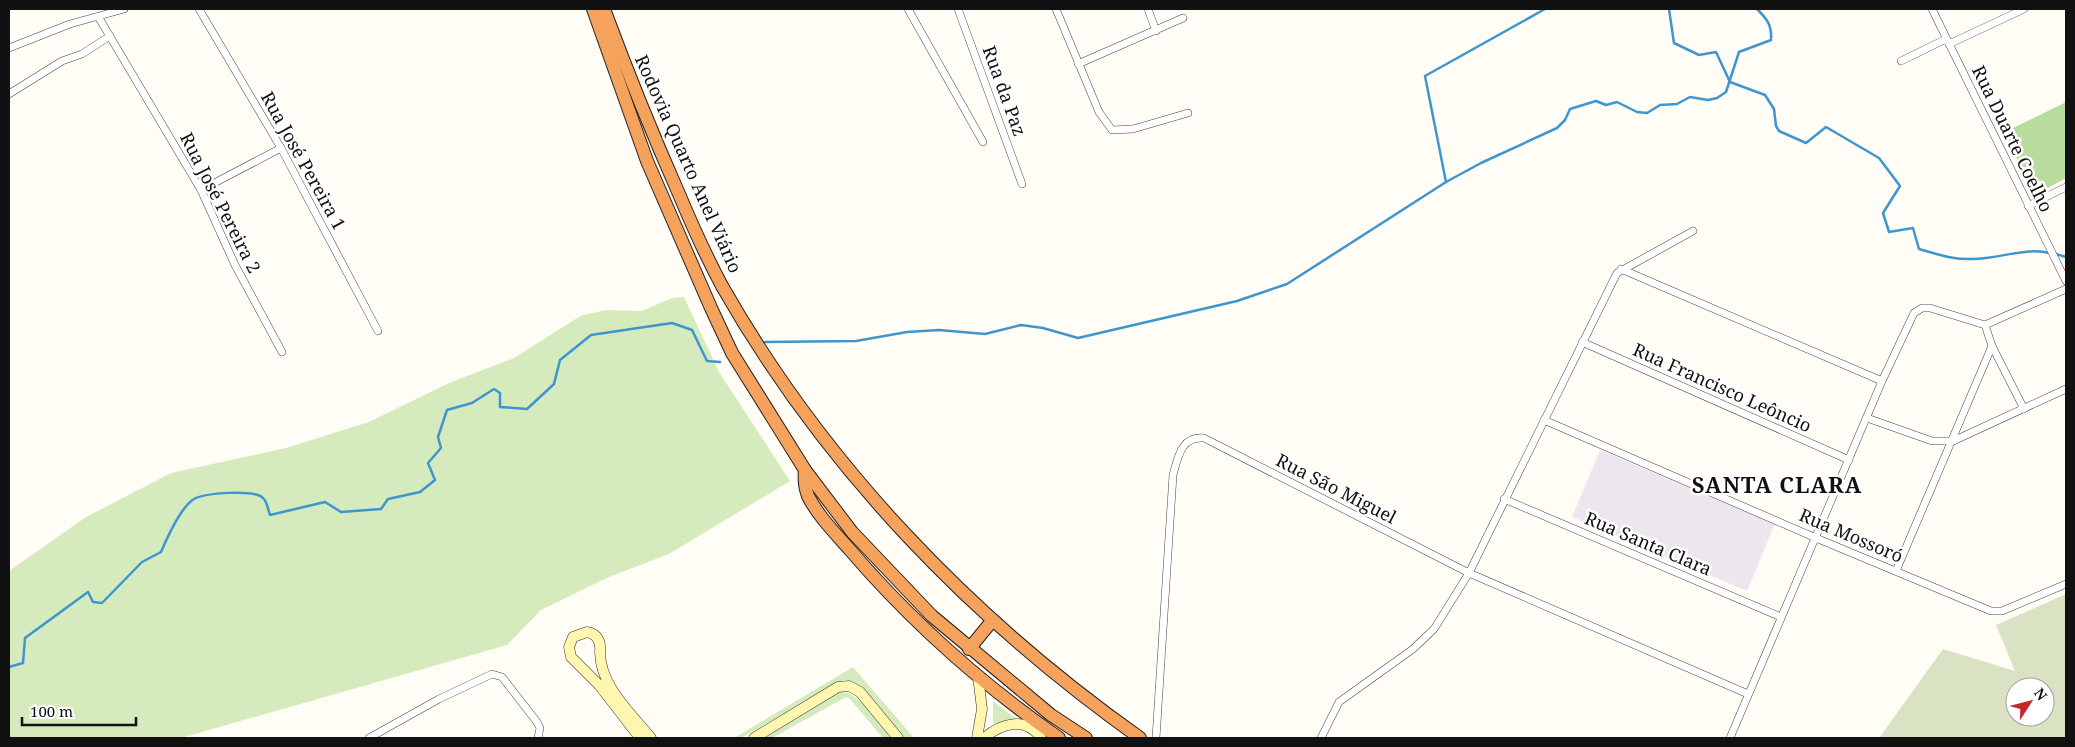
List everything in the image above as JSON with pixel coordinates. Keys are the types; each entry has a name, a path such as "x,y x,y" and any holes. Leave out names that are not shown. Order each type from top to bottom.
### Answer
{"highway":[{"name":"Rodovia Quarto Anel Viário","path":"593,9 647,161 711,308 732,352 805,470 852,532 932,616 969,649 1051,715 1086,738"},
{"name":"Rodovia Quarto Anel Viário","path":"604,9 632,85 706,256 776,374 795,402 890,518 947,579 992,621 1084,698 1140,738"},
{"path":"805,470 805,485 809,498 832,529 895,599 978,676 1059,738"},
{"path":"969,649 992,621"}],"street":[{"path":"9,48 70,24 99,18 124,9"},
{"name":"Rua José Pereira 1","path":"199,9 281,148 378,331"},
{"path":"908,9 983,142"},
{"name":"Rua da Paz","path":"958,9 1022,184"},
{"path":"1056,9 1099,112 1112,130 1133,129 1188,113"},
{"path":"1148,9 1156,31"},
{"name":"Rua Duarte Coelho","path":"1932,9 2066,282"},
{"path":"1901,62 2024,9"},
{"name":"Rua José Pereira 2","path":"99,18 201,190 235,265 282,352"},
{"path":"1078,64 1184,18"},
{"path":"9,94 62,61 82,54 110,36"},
{"path":"201,190 281,148"},
{"path":"2028,206 2066,187"},
{"path":"1321,738 1339,702 1413,649 1434,629 1469,573 1614,277 1621,269 1693,231"},
{"path":"1621,269 1882,381"},
{"path":"1730,738 1882,381 1914,313 1922,308 1930,308 1985,325 2066,289"},
{"path":"1985,325 1992,346 2024,409"},
{"name":"Rua Francisco Leôncio","path":"1582,342 1849,460"},
{"path":"1896,571 1992,346"},
{"path":"1867,418 1932,441 1953,441 2066,389"},
{"name":"Rua Mossoró","path":"1544,420 1816,538 1998,612 2066,584"},
{"name":"Rua São Miguel","path":"1156,738 1172,475 1181,448 1188,440 1196,437 1204,438 1469,573 1748,694"},
{"name":"Rua Santa Clara","path":"1504,499 1781,617"},
{"path":"640,738 600,685 569,652 570,641 578,634 587,632 598,638 600,644 600,663 607,682 651,738"},
{"path":"585,671 600,663"},
{"path":"369,738 439,699 492,674 502,677 537,722 540,728 538,738"},
{"path":"977,738 982,709 978,676"},
{"path":"754,738 838,687 849,686 860,692 898,738"},
{"path":"984,738 991,732 1006,725 1018,723 1028,725 1041,738"}],"shaded area":[{"path":"1600,450 1775,524 1747,591 1572,517"}],"green space":[{"path":"2066,102 2066,178 2033,196 2005,132"},
{"path":"684,297 719,372 790,481 669,554 609,577 541,610 507,645 181,738 9,738 9,571 86,517 171,473 286,448 369,422 449,383 514,358 582,315 607,310 642,311 672,298"},
{"path":"2066,594 2066,738 1879,738 1943,649 2015,671 1996,625"},
{"path":"853,667 914,738 903,738 869,695 853,682 845,680 741,738 734,738"},
{"path":"840,692 847,693 862,703 891,738 883,738 850,699 846,697 772,738 764,738"},
{"path":"993,701 1019,721 993,731"}],"waterway":[{"path":"1446,182 1425,76 1545,9"},
{"path":"1669,9 1674,43 1699,55 1716,52 1730,82 1765,95 1774,109 1776,126 1779,131 1806,143 1826,127 1879,158 1900,186 1883,213 1889,232 1913,228 1919,249 1959,259 1983,258 2031,251 2050,253"},
{"path":"765,342 856,341 907,332 939,330 985,334 1021,325 1043,328 1078,338 1237,301 1287,284 1446,182 1481,163 1557,128 1565,120 1570,109 1596,101 1606,105 1617,102 1637,112 1647,113 1660,105 1677,104 1690,97 1708,100 1717,98 1726,92 1739,52 1771,40 1771,30 1768,23 1757,9"},
{"path":"2056,254 2066,257"},
{"path":"9,667 23,663 25,638 88,592 93,602 102,603 142,562 161,552 179,516 194,499 218,494 240,493 258,495 264,499 270,515 325,502 341,512 381,509 388,499 420,492 435,480 428,463 441,448 438,437 447,410 472,403 494,389 500,393 500,407 527,409 554,384 560,360 591,335 672,323 692,330 707,361 720,362"}],"district":[{"name":"SANTA CLARA","path":"1777,485"}]}
